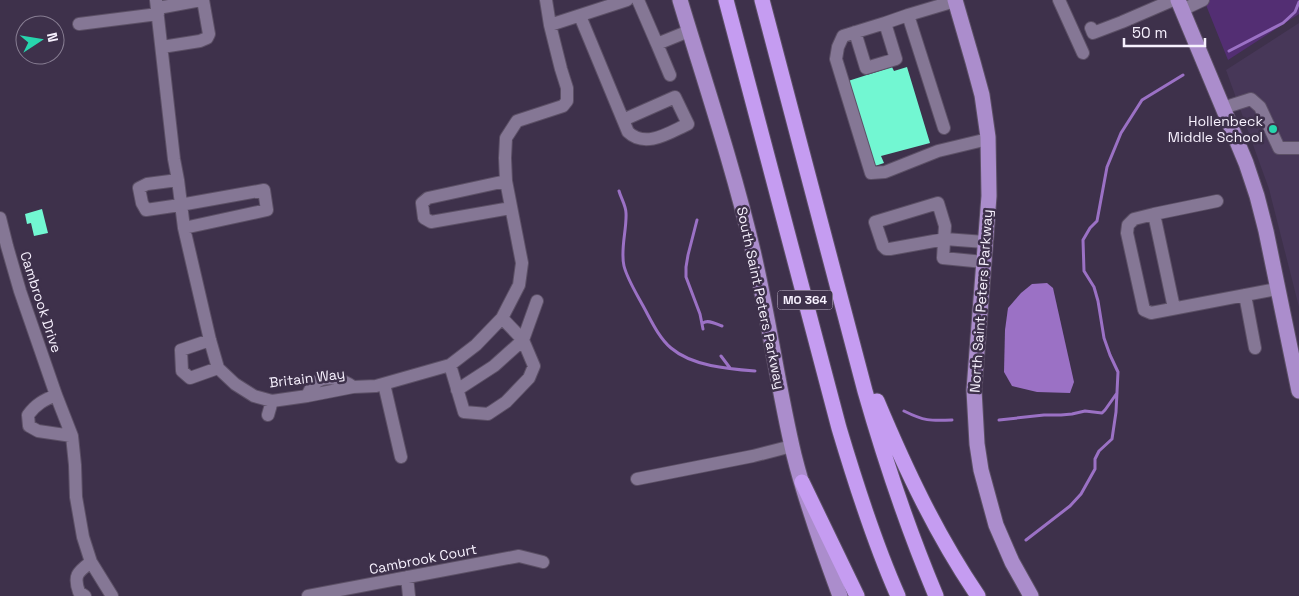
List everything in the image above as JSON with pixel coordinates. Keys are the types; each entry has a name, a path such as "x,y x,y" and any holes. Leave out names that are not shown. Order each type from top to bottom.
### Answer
{"highway":[{"name":"MO 364","path":"726,0 839,428 870,523 898,596"},
{"name":"MO 364","path":"762,0 879,437 919,556 936,596"},
{"path":"853,342 890,434 918,494 948,550 978,596"},
{"path":"802,482 857,596"}],"main road":[{"name":"South Saint Peters Parkway","path":"680,0 744,213 792,446 828,565 840,596"},
{"name":"North Saint Peters Parkway","path":"955,0 982,96 988,140 989,181 974,390 977,444 981,470 996,525 1012,562 1031,596"},
{"path":"1178,3 1246,163 1257,196 1266,230 1299,391"}],"street":[{"path":"79,24 157,7 202,0 209,34 207,38 162,47"},
{"path":"546,0 550,25 627,0"},
{"path":"638,0 670,75"},
{"path":"955,0 843,36 838,46 836,59 871,173 885,172 938,151 988,140"},
{"path":"1059,0 1083,53"},
{"path":"1091,28 1093,33 1178,3 1203,0"},
{"path":"157,7 180,205 218,368 190,378 182,371 181,350 210,340"},
{"path":"908,15 944,128"},
{"path":"580,16 623,120 628,132 637,138 651,140 688,124 675,97 623,120"},
{"path":"855,32 866,68 896,59 885,22"},
{"name":"Britain Way","path":"218,368 235,384 254,396 272,401 353,387 384,384 450,365 476,345 502,318 519,286 522,263 506,181 506,138 517,121 563,106 566,102 567,88 550,25"},
{"path":"657,44 690,31"},
{"path":"1223,108 1251,99 1260,107 1279,148 1299,148"},
{"path":"178,180 147,184 139,188 142,203 146,210 264,190 267,210 184,228"},
{"path":"506,181 428,198 422,203 424,218 431,222 511,208"},
{"path":"1217,201 1134,219 1128,225 1127,234 1144,310 1151,313 1277,289"},
{"path":"984,262 943,258 944,239 945,226 938,203 875,222 883,246 886,249 944,239 985,242"},
{"path":"1154,214 1174,308"},
{"name":"Cambrook Drive","path":"0,218 6,246 20,291 72,436 76,497 83,537 91,562 112,596"},
{"path":"1245,295 1255,348"},
{"path":"457,390 494,366 523,340 537,301"},
{"path":"450,365 464,412 488,414 506,402 528,378 534,366 523,340 502,318"},
{"path":"384,384 401,457"},
{"path":"56,394 38,403 33,408 28,415 29,426 38,431 72,436"},
{"path":"268,415 272,401"},
{"path":"637,479 792,446"},
{"name":"Cambrook Court","path":"308,596 519,556 543,562"},
{"path":"86,596 79,592 76,582 77,575 91,562"},
{"path":"407,577 409,596"}],"shaded area":[{"path":"1204,0 1299,0 1299,14 1228,60"},
{"name":"Hollenbeck Middle School","path":"1299,23 1299,307 1269,189 1226,70"},
{"path":"1047,283 1053,288 1074,382 1070,393 1037,392 1012,386 1004,372 1005,330 1008,308 1032,284"}],"building":[{"path":"892,67 894,71 907,67 930,143 881,156 884,163 875,166 848,81"},
{"path":"42,209 48,233 34,236 31,223 27,224 25,214"}],"waterway":[{"path":"1229,51 1283,23 1295,12 1299,2"},
{"path":"1026,540 1070,506 1081,494 1095,469 1095,459 1099,451 1112,439 1116,412 1118,372 1104,338 1094,287 1084,271 1083,240 1097,221 1107,167 1121,133 1142,100 1183,75"},
{"path":"619,191 626,213 624,266 634,290 662,338 680,354 700,363 722,368 755,371"},
{"path":"697,220 688,255 686,277 700,314 703,329"},
{"path":"703,323 710,322 722,326"},
{"path":"721,356 730,368"},
{"path":"999,420 1072,414 1085,411 1102,413 1117,393"},
{"path":"904,411 927,420 952,420"}],"place":[{"name":"Hollenbeck Middle School","path":"1273,129"}]}
